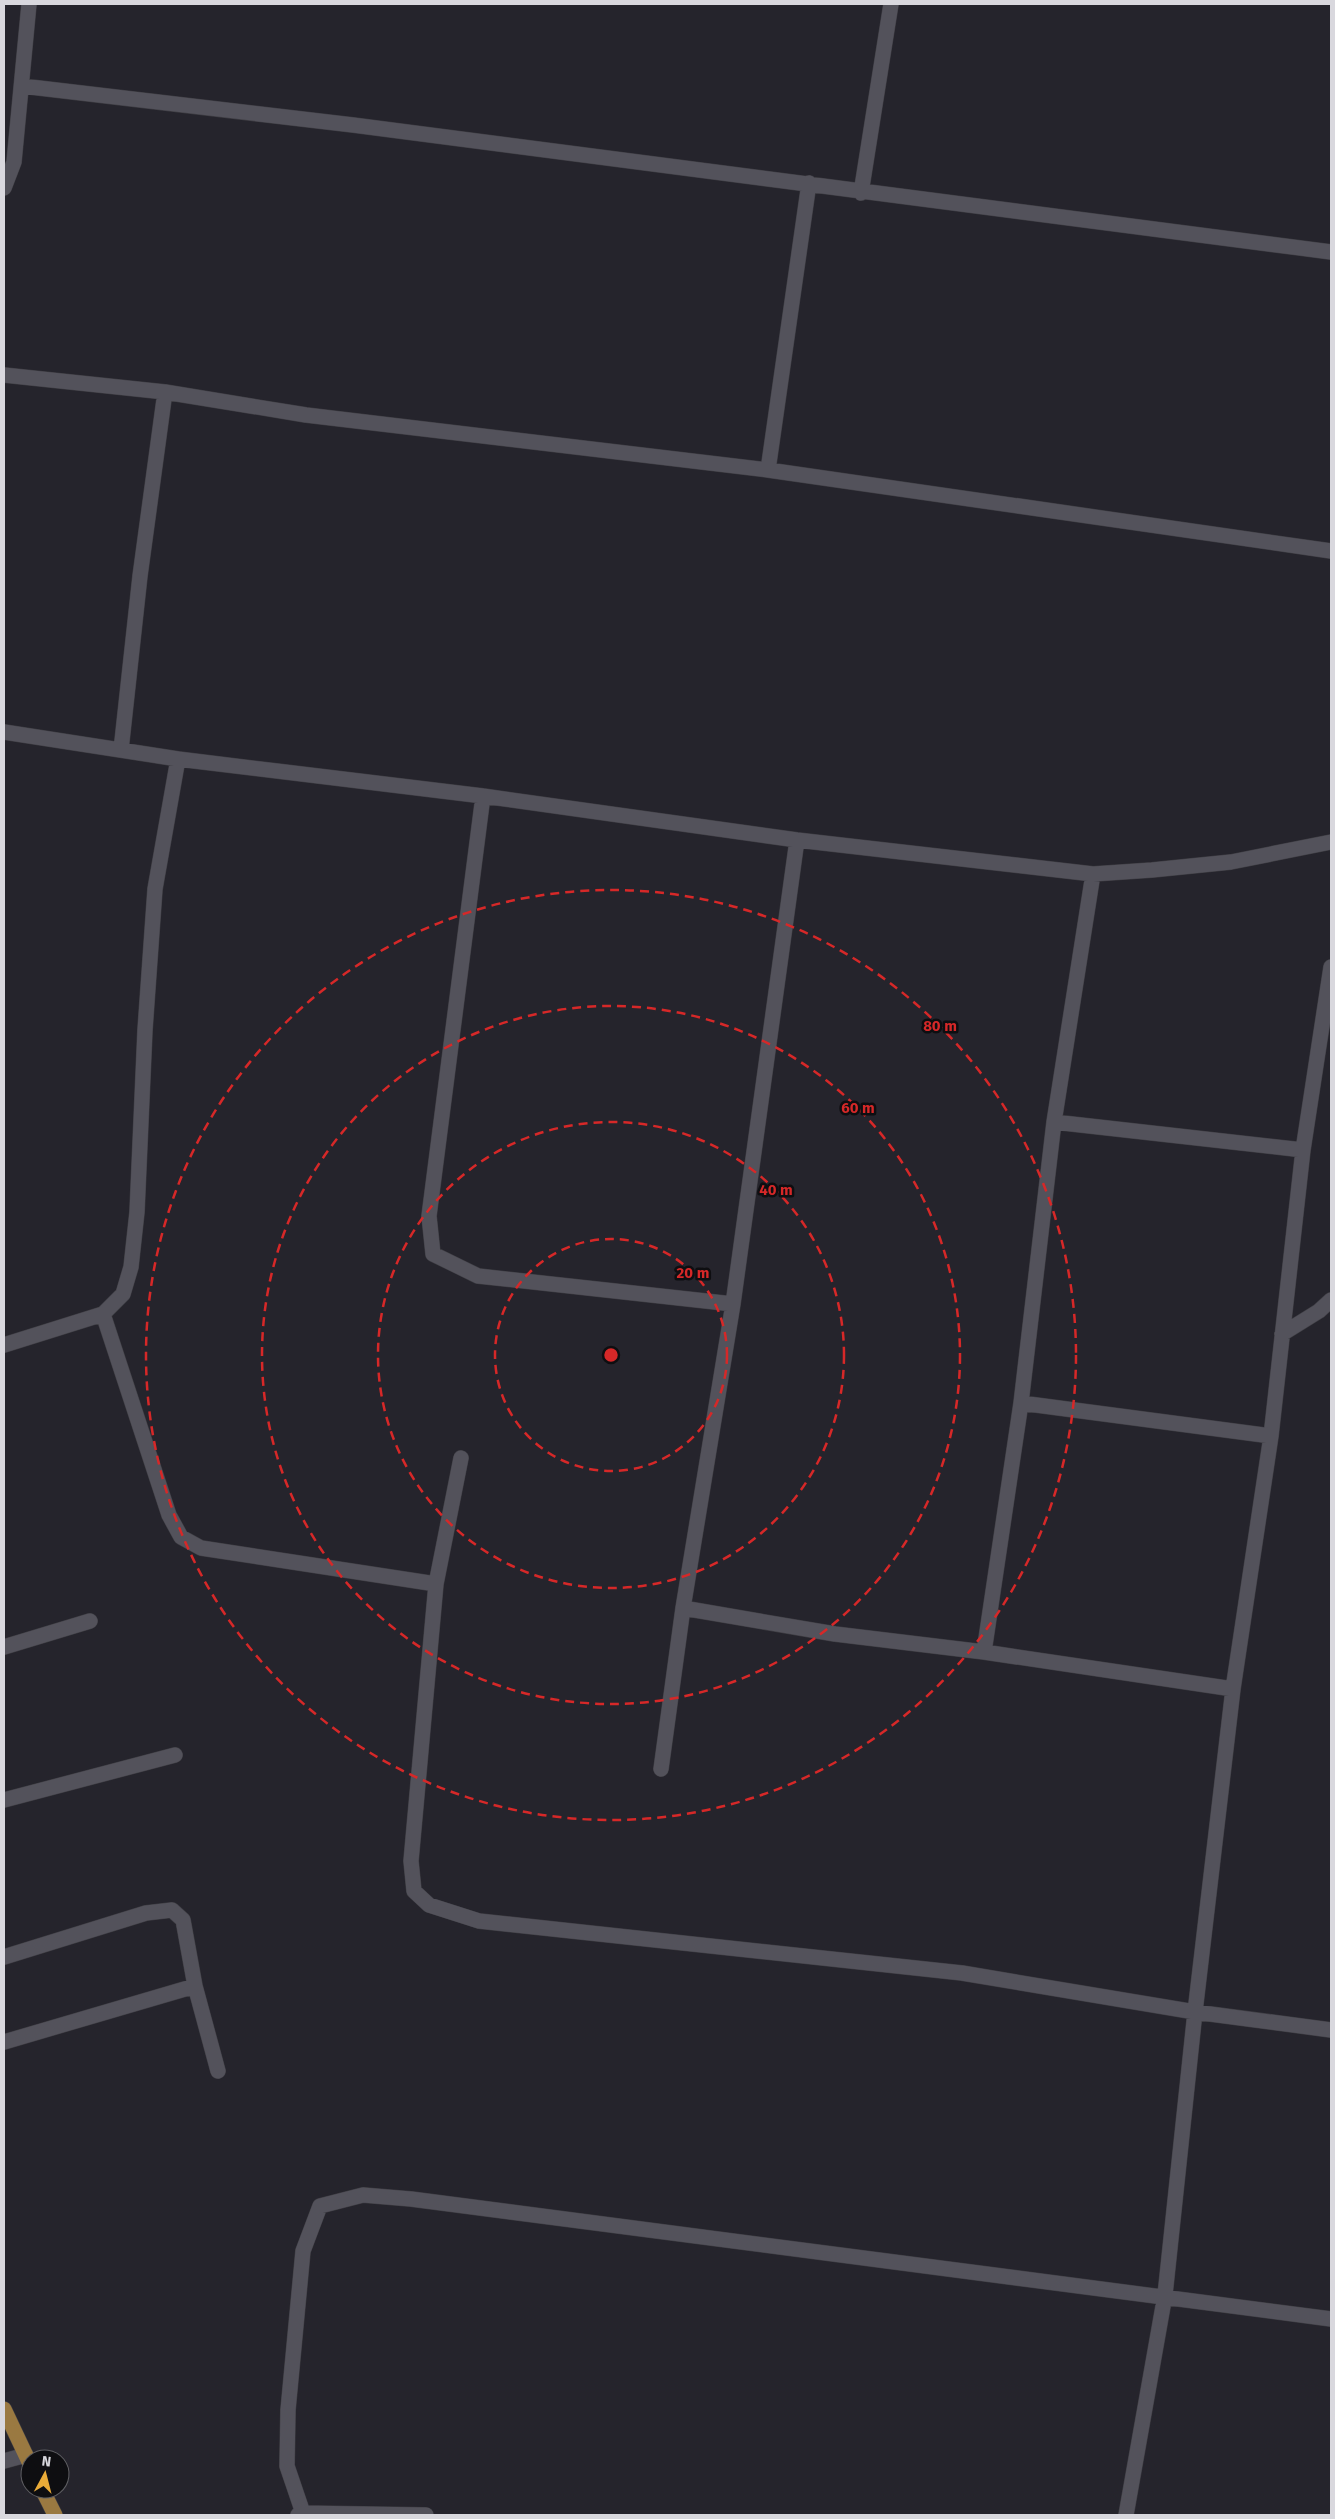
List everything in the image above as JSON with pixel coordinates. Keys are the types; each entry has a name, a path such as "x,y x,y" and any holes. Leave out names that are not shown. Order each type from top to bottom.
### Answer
{"main road":[{"path":"4,2409 23,2449"},
{"path":"47,2499 55,2515"}],"street":[{"path":"4,188 14,162 29,4"},
{"path":"861,192 891,4"},
{"path":"22,86 353,125 1331,252"},
{"path":"768,470 809,183"},
{"path":"4,375 164,392 306,415 768,470 1331,551"},
{"path":"121,750 140,576 164,392"},
{"path":"4,732 178,759 483,796 797,840 1093,874 1231,862 1331,842"},
{"path":"4,1346 103,1314 123,1294 131,1267 137,1212 145,1030 155,889 178,759"},
{"path":"483,796 429,1216 433,1254 478,1276 733,1304"},
{"path":"661,1769 683,1608 733,1304 797,840"},
{"path":"984,1652 1021,1403 1054,1122 1093,874"},
{"path":"1126,2515 1165,2295 1194,2012 1233,1689 1271,1436 1303,1150 1331,967"},
{"path":"1054,1122 1303,1150"},
{"path":"1282,1334 1318,1311 1331,1300"},
{"path":"103,1314 169,1515 181,1537 201,1548 436,1584"},
{"path":"1021,1403 1271,1436"},
{"path":"461,1458 436,1584 411,1861 414,1890 429,1905 480,1921 962,1974 1194,2012 1331,2030"},
{"path":"683,1608 835,1634 984,1652 1233,1689"},
{"path":"4,1647 90,1621"},
{"path":"4,1800 175,1755"},
{"path":"4,1957 146,1913 172,1910 183,1920 195,1986 218,2071"},
{"path":"4,2042 195,1986"},
{"path":"426,2515 300,2514 287,2466 288,2410 303,2251 320,2206 363,2195 411,2199 1165,2295 1331,2319"},
{"path":"4,2461 20,2460"}]}
